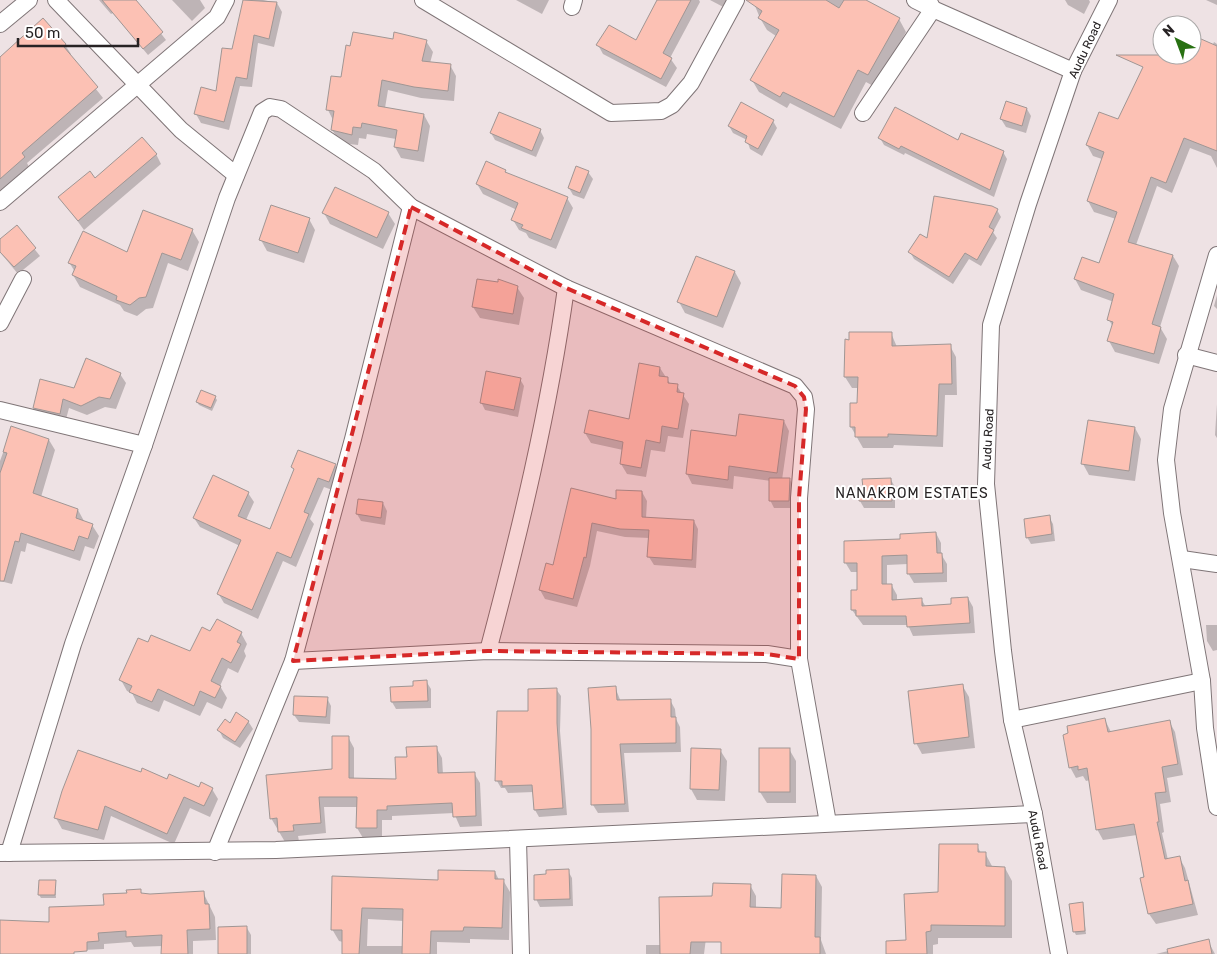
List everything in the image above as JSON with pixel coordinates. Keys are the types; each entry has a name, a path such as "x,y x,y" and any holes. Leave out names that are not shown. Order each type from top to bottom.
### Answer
{"street":[{"path":"0,24 28,0"},
{"path":"56,0 139,84 181,130 236,175"},
{"path":"0,202 217,17 226,0"},
{"path":"423,0 611,114 661,111 672,105 691,83 736,0"},
{"path":"915,0 930,5 1073,71"},
{"name":"Audu Road","path":"1058,954 1034,814 1012,720 986,484 991,325 1028,204 1073,71 1109,0"},
{"path":"863,113 930,5"},
{"path":"828,822 799,659 799,498 806,409 801,391 786,382 566,288 411,206 374,172 281,109 270,107 262,112 236,175 144,445 73,644 5,853 215,852 518,840 828,822 1034,814"},
{"path":"215,852 292,661 353,439 411,206"},
{"path":"1217,255 1186,355 1172,409 1166,460 1172,513 1182,559 1211,729 1217,808"},
{"path":"0,323 23,279"},
{"path":"488,651 515,551 531,479 554,369 566,288"},
{"path":"1186,355 1217,363"},
{"path":"0,410 144,445"},
{"path":"1182,559 1217,564"},
{"path":"292,661 488,651 767,654 799,659"},
{"path":"1012,720 1202,682"},
{"path":"518,840 522,954"}],"highlighted area":[{"path":"411,207 566,288 795,386 804,397 806,409 799,498 799,659 767,654 488,651 293,661"}],"building":[{"path":"102,0 136,0 163,32 143,49"},
{"path":"243,0 277,2 269,39 254,35 247,79 236,77 224,122 194,114 201,87 216,91 222,48 232,49"},
{"path":"657,0 691,0 663,53 672,58 661,79 596,45 609,25 636,40"},
{"path":"746,0 826,0 839,8 844,0 866,0 900,18 868,75 858,70 834,117 783,92 780,97 750,80 779,30 758,18 762,11"},
{"path":"43,18 66,44 64,47 98,87 22,153 25,157 0,179 0,57"},
{"path":"353,32 393,39 394,32 427,40 422,61 451,64 448,91 414,87 382,80 378,106 424,114 418,151 394,147 397,130 362,123 361,128 353,127 352,135 331,130 334,111 326,110 331,76 341,77 346,45 350,46"},
{"path":"1202,39 1217,46 1217,151 1184,138 1166,183 1151,177 1128,242 1173,255 1152,324 1161,327 1154,354 1107,341 1113,322 1107,320 1114,294 1074,279 1082,257 1099,263 1117,212 1087,201 1104,152 1086,145 1099,112 1118,119 1143,67 1116,55 1152,55 1152,65 1202,65"},
{"path":"1006,101 1027,108 1022,126 1000,119"},
{"path":"741,102 774,120 758,149 745,142 747,136 728,126"},
{"path":"895,107 958,140 961,133 1004,151 990,190 901,146 899,149 878,138"},
{"path":"499,112 541,129 532,151 490,133"},
{"path":"142,137 157,154 78,221 58,197 90,171 95,178"},
{"path":"486,161 506,170 505,172 568,197 551,240 521,228 523,225 511,220 518,203 476,184"},
{"path":"576,166 589,171 580,193 568,188"},
{"path":"335,187 389,212 377,238 322,213"},
{"path":"934,196 992,206 998,209 989,227 994,230 977,260 965,253 949,277 908,252 920,234 927,238"},
{"path":"271,205 310,218 298,253 259,240"},
{"path":"143,210 193,229 181,260 162,253 146,297 139,298 130,305 116,300 117,296 72,275 76,266 68,263 83,231 127,252"},
{"path":"17,225 36,248 14,267 0,252 0,239"},
{"path":"696,256 735,271 717,317 677,302"},
{"path":"477,279 498,282 498,279 518,286 513,314 472,307"},
{"path":"849,332 892,332 892,346 951,344 952,384 939,384 937,436 888,434 888,437 855,437 855,427 850,427 850,403 857,403 858,377 844,377 845,339 849,340"},
{"path":"86,358 121,373 110,399 99,397 81,406 63,399 60,414 33,408 40,379 74,388"},
{"path":"639,363 660,367 659,376 668,377 668,383 678,384 677,392 684,393 678,429 662,426 660,443 646,440 641,468 620,464 623,442 584,433 589,410 629,419"},
{"path":"486,371 521,378 514,410 480,403"},
{"path":"201,390 216,396 211,408 196,402"},
{"path":"739,414 784,420 777,473 729,466 728,480 686,474 691,430 736,436"},
{"path":"1088,420 1135,427 1129,471 1081,464"},
{"path":"11,426 49,439 33,493 78,509 76,518 93,524 88,539 79,536 74,551 21,533 19,542 15,541 4,581 0,581 0,473 7,453 3,452"},
{"path":"298,450 336,464 329,482 318,478 304,512 309,514 291,558 277,552 252,610 217,594 241,540 193,518 213,475 249,492 238,516 270,529 294,469 291,467"},
{"path":"769,478 790,478 789,501 769,501"},
{"path":"891,478 892,501 859,501 859,488 863,488 862,479"},
{"path":"571,488 616,499 616,490 642,491 642,517 694,520 692,560 647,557 649,530 620,529 592,523 586,558 584,557 573,599 539,590 546,563 553,565"},
{"path":"358,499 383,502 381,518 356,514"},
{"path":"1050,515 1052,534 1026,538 1024,519"},
{"path":"936,532 937,553 942,553 943,573 907,574 907,555 882,556 882,584 892,584 892,600 922,598 922,606 951,604 951,598 968,597 970,623 907,627 906,616 856,616 856,610 851,610 851,590 857,590 857,563 844,563 844,541 900,539 900,534"},
{"path":"217,619 242,632 237,642 241,644 231,663 222,658 211,681 221,686 215,698 200,691 194,706 158,689 152,702 129,692 132,686 119,680 138,638 148,642 151,635 190,651 202,627 210,631"},
{"path":"427,680 428,701 391,702 390,687 413,686 413,681"},
{"path":"963,684 969,737 914,744 908,691"},
{"path":"616,686 617,700 671,699 671,717 676,717 676,743 620,744 625,804 591,805 591,729 588,688"},
{"path":"557,688 557,723 563,808 534,810 532,785 502,786 502,781 495,781 497,711 528,711 528,689"},
{"path":"294,696 328,697 326,717 293,715"},
{"path":"236,712 249,721 235,742 217,730 225,719 230,723"},
{"path":"1105,718 1108,732 1170,720 1178,764 1162,767 1166,792 1155,793 1159,822 1157,822 1165,859 1180,856 1185,881 1188,880 1193,904 1148,914 1140,878 1144,877 1134,824 1096,830 1087,768 1078,770 1078,766 1069,768 1063,735 1068,733 1067,726"},
{"path":"332,736 349,736 349,778 396,779 395,757 407,757 406,747 437,746 438,773 475,772 476,816 453,817 452,803 387,806 387,810 377,810 377,828 356,828 357,797 319,797 321,823 293,825 294,831 278,832 277,818 270,819 266,775 332,769"},
{"path":"691,748 721,749 719,790 690,789"},
{"path":"759,748 790,748 790,792 759,792"},
{"path":"78,750 141,772 142,768 167,779 169,774 199,787 201,782 213,788 204,806 184,797 167,834 105,806 98,830 54,818"},
{"path":"939,844 978,844 978,852 986,852 986,866 1005,867 1005,926 931,925 931,931 926,932 927,954 886,954 886,941 906,940 904,894 938,892"},
{"path":"569,869 570,899 534,900 534,875 546,874 546,870"},
{"path":"438,870 495,871 495,879 504,879 502,928 464,927 463,931 431,931 430,954 402,954 403,909 362,908 359,954 342,954 342,930 331,930 332,876 438,880"},
{"path":"782,874 816,875 815,937 820,937 820,954 721,954 721,942 691,942 690,954 660,954 659,897 712,896 713,883 751,884 750,907 781,908"},
{"path":"39,880 56,880 55,895 38,895"},
{"path":"141,889 141,893 150,894 204,891 205,904 209,904 210,929 187,930 188,954 161,954 162,935 126,937 126,931 98,933 99,941 87,942 87,951 74,952 74,954 0,954 0,920 49,922 49,907 104,905 103,894 127,893 126,890"},
{"path":"1083,902 1085,931 1073,932 1069,904"},
{"path":"247,926 247,954 218,954 218,927"},
{"path":"1209,939 1212,954 1168,954 1167,949"}],"district":[{"name":"NANAKROM ESTATES","path":"912,493"}]}
